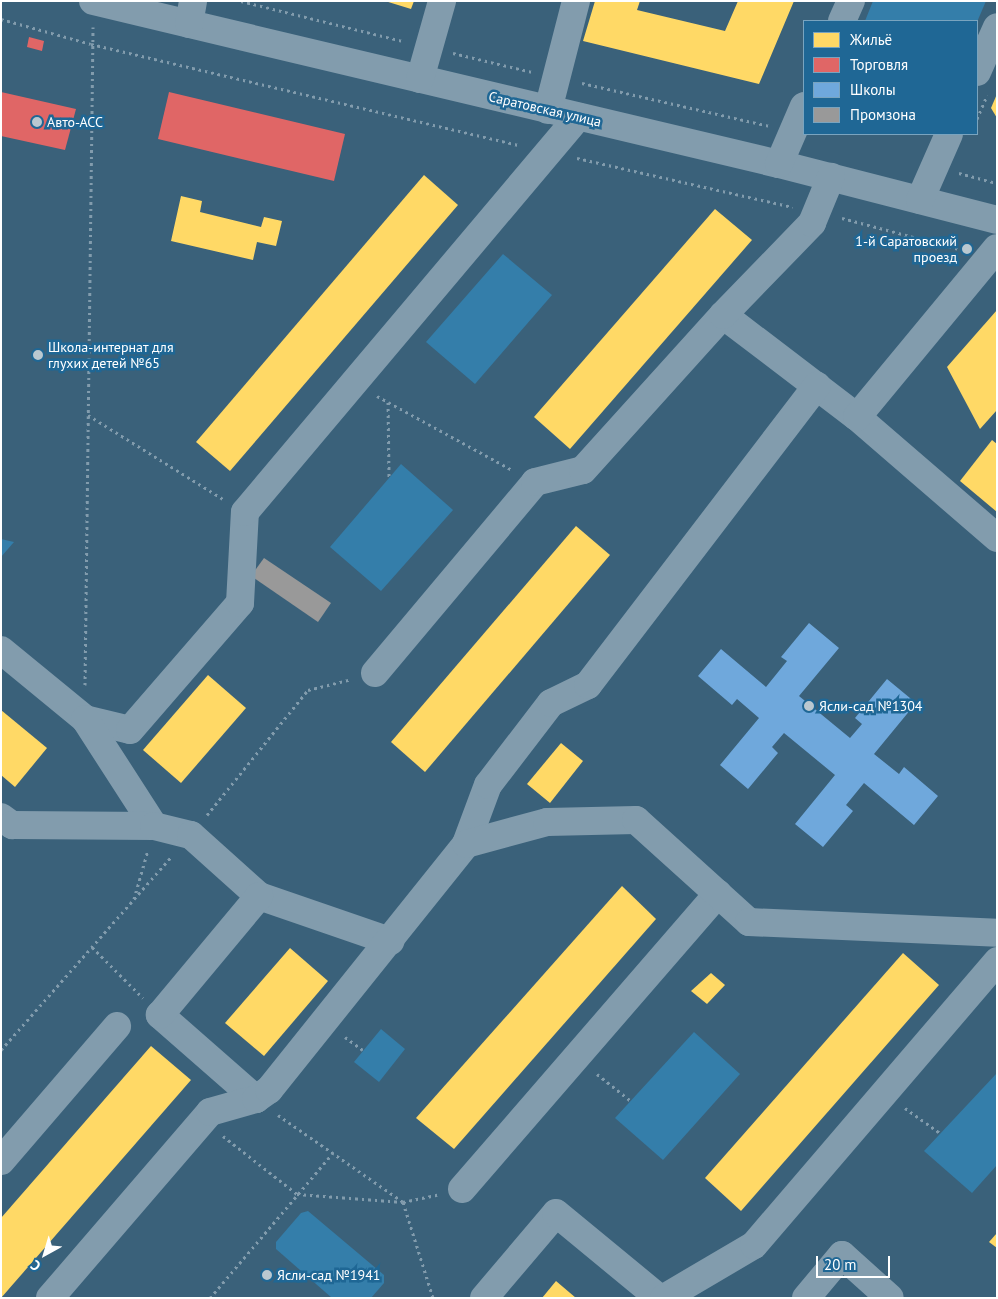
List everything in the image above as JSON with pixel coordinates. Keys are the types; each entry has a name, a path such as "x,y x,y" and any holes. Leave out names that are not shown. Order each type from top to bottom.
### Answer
{"street":[{"path":"420,79 442,1"},
{"path":"548,110 558,78 576,1"},
{"path":"842,20 851,1"},
{"name":"Саратовская улица","path":"106,3 191,13 420,79 779,164 997,220"},
{"path":"978,70 997,27"},
{"path":"779,164 803,108"},
{"path":"85,719 130,730 240,603 245,512 578,117"},
{"path":"920,200 949,135"},
{"path":"375,673 535,482 583,470 723,315 812,223 831,177"},
{"path":"857,417 993,252"},
{"path":"723,315 857,417 997,538"},
{"path":"50,1298 210,1112 256,1099 268,1090 390,941 466,844 488,785 551,703 588,685 816,386"},
{"path":"1,650 85,719 154,826"},
{"path":"1,817 12,825 154,826 191,835 259,896 390,941"},
{"path":"466,844 546,822 636,820 749,922 997,933"},
{"path":"462,1190 718,893"},
{"path":"256,1099 160,1015 259,896"},
{"path":"664,1298 754,1245 997,961"},
{"path":"1,1161 116,1026"},
{"path":"484,1298 556,1213 659,1298"},
{"path":"806,1298 842,1255 890,1298"}],"path":[{"path":"241,1 430,48 774,127"},
{"path":"85,719 91,44 106,3"},
{"path":"1,19 91,44 548,152 993,252"},
{"path":"958,164 955,171 997,183"},
{"path":"353,384 535,482"},
{"path":"388,402 389,478"},
{"path":"88,414 245,512"},
{"path":"1,1050 191,835 308,690 375,673"},
{"path":"134,899 154,826"},
{"path":"92,947 160,1015"},
{"path":"592,1070 631,1100"},
{"path":"884,1093 940,1134"},
{"path":"256,1099 403,1202 433,1298"},
{"path":"203,1120 297,1194 403,1202 462,1190"},
{"path":"210,1298 333,1152"}],"shaded area":[{"path":"873,1 986,1 978,20 865,20"},
{"path":"503,254 552,295 475,384 426,342"},
{"path":"401,464 453,510 381,591 330,547"},
{"path":"1,539 14,542 1,557"},
{"path":"381,1029 405,1049 379,1082 354,1062"},
{"path":"694,1032 740,1074 663,1160 615,1118"},
{"path":"997,1073 997,1165 972,1193 924,1151"},
{"path":"308,1211 384,1275 384,1283 371,1298 332,1298 276,1249 276,1242 301,1213"}],"building: Жильё":[{"path":"385,1 414,1 411,9"},
{"path":"595,1 640,1 637,10 725,31 738,1 794,1 759,84 583,41"},
{"path":"997,94 997,118 991,108"},
{"path":"424,175 458,205 230,471 196,442"},
{"path":"181,196 202,201 200,212 261,227 264,217 282,221 276,246 257,242 253,260 171,241"},
{"path":"715,209 752,240 570,449 534,417"},
{"path":"997,310 997,410 980,429 947,367"},
{"path":"992,440 997,444 997,512 960,481"},
{"path":"576,526 610,555 425,772 391,742"},
{"path":"208,675 246,708 181,783 143,750"},
{"path":"1,710 47,748 15,787 1,775"},
{"path":"561,743 583,761 550,803 527,784"},
{"path":"622,886 656,919 454,1149 416,1118"},
{"path":"290,948 328,981 264,1056 225,1023"},
{"path":"903,953 939,985 741,1211 705,1178"},
{"path":"711,973 725,985 707,1004 691,991"},
{"path":"151,1046 191,1080 1,1298 1,1218"},
{"path":"997,1233 997,1248 989,1242"},
{"path":"556,1281 576,1298 542,1298"}],"building: Торговля":[{"path":"29,37 44,41 42,51 27,47"},
{"name":"Авто-АСС","path":"1,92 76,109 65,150 1,136"},
{"path":"169,92 345,134 334,181 158,139"}],"building: Школы":[{"path":"809,623 839,648 799,696 850,738 862,724 855,718 887,679 916,703 874,754 899,774 904,767 938,796 914,825 864,783 846,805 853,811 823,847 795,824 835,775 784,733 772,747 778,753 748,789 720,765 759,718 737,699 732,705 698,676 721,649 766,687 787,661 781,657"}],"building: Промзона":[{"path":"264,558 331,603 318,622 251,576"}],"place":[{"name":"Авто-АСС","path":"37,122"},
{"name":"1-й Саратовский проезд","path":"967,249"},
{"name":"Школа-интернат для глухих детей №65","path":"38,355"},
{"name":"Ясли-сад №1304","path":"809,706"},
{"name":"Ясли-сад №1941","path":"267,1275"}]}
